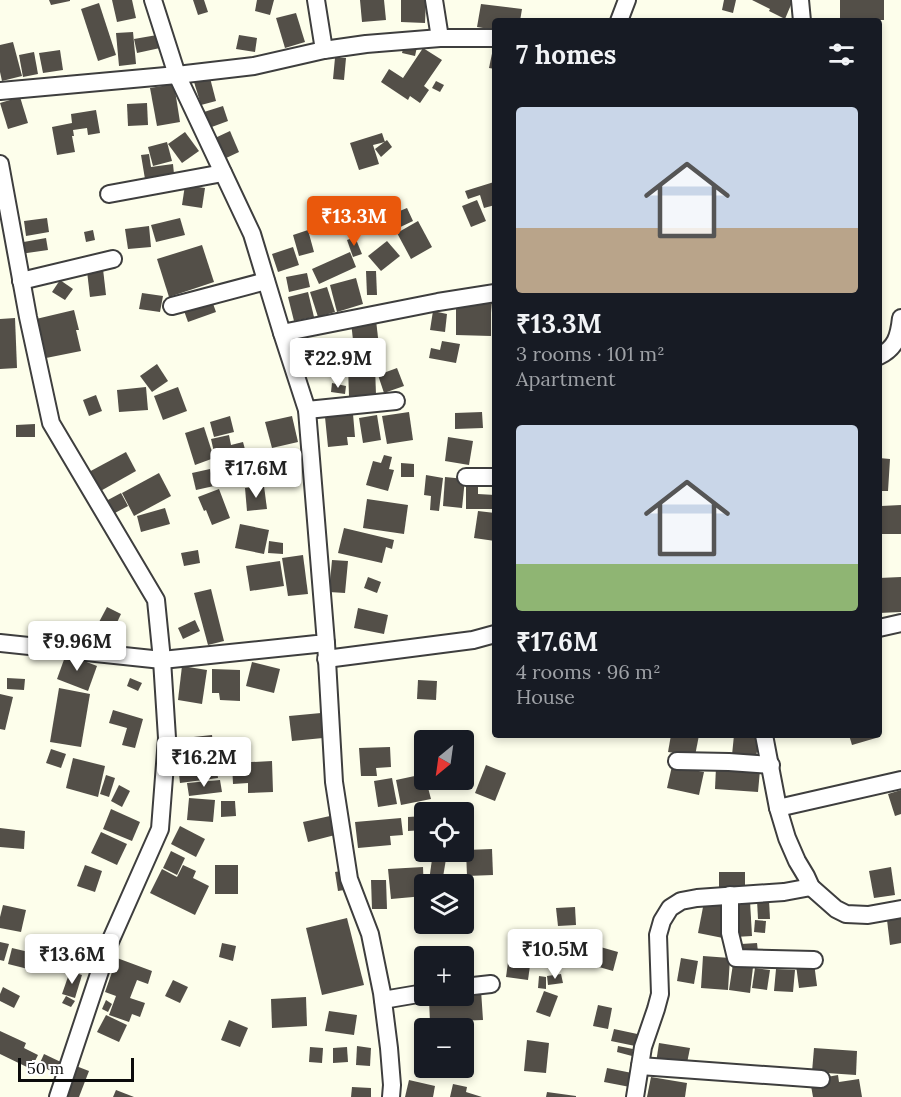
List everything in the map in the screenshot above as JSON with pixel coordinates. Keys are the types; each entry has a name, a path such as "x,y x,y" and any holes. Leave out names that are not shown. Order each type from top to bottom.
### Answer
{"street":[{"path":"153,0 177,75 252,234 307,410 334,782 349,879 370,934 383,1000 391,1067 391,1097"},
{"path":"316,0 324,50"},
{"path":"434,0 440,38"},
{"path":"621,18 627,0"},
{"path":"800,0 802,18"},
{"path":"0,91 254,66 324,50 440,38 492,38"},
{"path":"0,164 21,281 51,423 163,597 162,660 167,738 160,829 110,944 58,1097"},
{"path":"109,194 223,173"},
{"path":"21,281 113,260"},
{"path":"172,306 266,281"},
{"path":"282,333 492,293"},
{"path":"882,354 895,343 901,318"},
{"path":"307,410 396,401"},
{"path":"466,477 492,477"},
{"path":"882,627 901,623"},
{"path":"0,643 162,660 473,640 492,635"},
{"path":"765,738 778,808 787,837 811,887 836,909 846,914 868,915 901,909"},
{"path":"677,761 771,765"},
{"path":"778,808 901,780"},
{"path":"635,1097 644,1047 660,994 658,935 670,908 681,901 784,892 811,887"},
{"path":"730,895 730,933 736,958 814,960"},
{"path":"474,986 491,984"},
{"path":"383,1000 414,995"},
{"path":"640,1066 821,1079"}],"building":[{"path":"49,0 70,0 70,1 51,5"},
{"path":"112,0 132,0 136,18 117,22"},
{"path":"193,0 204,0 208,12 198,15"},
{"path":"257,0 274,0 270,15 255,11"},
{"path":"360,0 384,0 386,20 362,22"},
{"path":"401,0 426,0 425,23 401,22"},
{"path":"724,0 736,0 733,13 722,10"},
{"path":"752,0 793,0 785,18 769,11 770,9"},
{"path":"840,0 884,0 884,20 882,18 840,18"},
{"path":"99,3 116,55 98,61 81,9"},
{"path":"481,4 522,9 520,18 492,18 492,30 477,27"},
{"path":"296,13 305,42 285,48 276,18"},
{"path":"133,32 136,64 119,66 116,33"},
{"path":"157,35 160,48 137,53 134,39"},
{"path":"239,35 257,38 255,52 236,49"},
{"path":"13,42 22,76 2,81 0,45"},
{"path":"404,45 417,47 415,56 402,53"},
{"path":"423,48 442,60 424,86 429,90 420,103 410,96 408,100 381,82 389,69 403,78"},
{"path":"60,50 63,70 43,73 39,53"},
{"path":"34,52 38,74 23,77 19,55"},
{"path":"335,58 346,58 344,80 333,79"},
{"path":"210,78 216,101 201,105 194,82"},
{"path":"436,81 444,85 440,92 432,88"},
{"path":"174,84 180,122 157,126 150,88"},
{"path":"20,97 28,123 8,129 0,103"},
{"path":"147,103 148,125 128,126 127,104"},
{"path":"223,106 228,121 209,128 204,112"},
{"path":"96,110 100,133 88,135 87,128 73,130 75,152 57,155 52,127 72,123 71,114"},
{"path":"230,131 239,152 224,159 215,138"},
{"path":"185,132 199,151 182,163 168,144"},
{"path":"382,133 385,142 373,145 379,164 359,170 350,143"},
{"path":"387,140 392,147 381,157 375,149"},
{"path":"167,142 172,161 153,166 148,147"},
{"path":"149,154 151,167 173,164 174,174 145,179 141,155"},
{"path":"492,183 492,206 484,208 480,195 468,199 465,191"},
{"path":"185,185 205,188 202,208 182,205"},
{"path":"477,200 486,221 471,227 462,206"},
{"path":"386,207 390,215 407,208 413,221 392,231 388,223 379,227 373,214"},
{"path":"370,211 376,225 359,232 353,218"},
{"path":"47,218 49,232 26,236 24,221"},
{"path":"180,218 185,235 156,242 151,225"},
{"path":"418,221 432,247 411,259 397,233"},
{"path":"149,226 151,247 128,249 125,229"},
{"path":"93,230 95,240 86,242 84,232"},
{"path":"308,230 314,252 299,256 293,235"},
{"path":"355,237 362,254 353,257 347,240"},
{"path":"46,238 48,250 20,254 18,243"},
{"path":"387,241 400,256 381,271 368,256"},
{"path":"202,245 214,282 169,297 157,259"},
{"path":"293,247 299,265 278,272 272,254"},
{"path":"350,252 356,267 319,284 312,269"},
{"path":"103,269 106,295 90,297 87,271"},
{"path":"366,271 376,271 377,295 367,295"},
{"path":"307,273 310,287 289,292 286,277"},
{"path":"356,278 363,304 337,312 330,285"},
{"path":"60,280 73,289 65,300 52,292"},
{"path":"327,287 335,312 318,317 310,292"},
{"path":"308,292 314,317 294,321 288,297"},
{"path":"142,293 163,296 160,312 139,309"},
{"path":"211,298 216,312 188,322 183,308"},
{"path":"456,304 491,304 491,336 456,335"},
{"path":"74,310 81,351 46,358 36,319"},
{"path":"433,311 447,314 445,332 430,330"},
{"path":"15,318 17,368 0,369 0,319"},
{"path":"376,320 380,355 355,358 351,322"},
{"path":"346,339 350,356 322,363 318,347"},
{"path":"442,341 460,344 456,363 429,358 431,348 440,350"},
{"path":"157,364 168,381 152,392 140,376"},
{"path":"375,366 376,395 349,396 348,367"},
{"path":"397,368 404,386 384,393 378,375"},
{"path":"332,383 346,386 345,394 331,392"},
{"path":"146,387 148,410 119,412 117,390"},
{"path":"178,387 187,411 163,420 154,396"},
{"path":"96,395 102,411 89,416 83,400"},
{"path":"409,412 413,440 387,444 382,416"},
{"path":"482,412 483,428 455,429 455,413"},
{"path":"353,414 355,437 347,437 348,445 328,447 325,417"},
{"path":"377,415 381,440 363,443 359,418"},
{"path":"230,416 234,432 214,437 210,422"},
{"path":"292,416 298,442 272,448 265,422"},
{"path":"35,424 35,437 16,437 16,425"},
{"path":"204,427 214,458 195,465 185,433"},
{"path":"229,435 231,445 243,442 246,453 216,461 211,439"},
{"path":"448,437 473,441 469,465 445,461"},
{"path":"126,452 136,471 97,493 87,473"},
{"path":"384,455 392,457 389,469 394,470 388,491 366,485 373,461 381,463"},
{"path":"882,458 890,459 888,491 882,491"},
{"path":"237,462 241,475 229,478 225,465"},
{"path":"401,463 414,464 414,477 401,477"},
{"path":"210,469 214,486 196,490 192,473"},
{"path":"159,473 171,496 134,516 122,493"},
{"path":"426,475 443,478 439,511 430,510 431,496 424,495"},
{"path":"445,477 465,479 462,508 443,506"},
{"path":"466,483 478,483 478,494 492,495 492,509 466,509"},
{"path":"264,486 267,509 247,511 245,488"},
{"path":"219,489 230,518 212,525 198,497"},
{"path":"121,493 128,506 113,514 106,501"},
{"path":"367,499 408,505 404,534 363,528"},
{"path":"901,505 901,534 882,534 882,506"},
{"path":"165,508 170,524 141,532 137,516"},
{"path":"478,511 492,513 492,541 474,538"},
{"path":"240,524 269,530 264,554 235,548"},
{"path":"344,528 394,540 392,549 386,547 382,563 338,553"},
{"path":"269,541 283,543 283,554 268,553"},
{"path":"198,550 200,563 184,566 181,553"},
{"path":"303,555 308,594 288,596 282,558"},
{"path":"332,560 348,561 345,593 329,592"},
{"path":"280,561 284,586 250,591 246,566"},
{"path":"368,577 381,582 377,593 364,588"},
{"path":"901,577 901,612 882,613 882,578"},
{"path":"211,589 224,641 208,645 194,593"},
{"path":"107,607 121,614 113,631 98,624"},
{"path":"358,608 388,615 384,634 354,628"},
{"path":"195,620 200,631 183,639 178,628"},
{"path":"66,654 97,666 88,691 57,679"},
{"path":"252,662 280,669 274,693 246,686"},
{"path":"182,666 207,670 202,704 178,700"},
{"path":"212,669 240,670 240,701 220,700 219,693 212,693"},
{"path":"7,678 25,679 24,690 7,689"},
{"path":"130,678 142,683 138,691 127,686"},
{"path":"418,680 437,681 436,700 417,699"},
{"path":"59,688 90,694 81,747 50,742"},
{"path":"0,694 13,697 5,730 0,729"},
{"path":"113,710 143,719 135,748 122,745 127,728 109,723"},
{"path":"321,713 323,738 292,741 289,716"},
{"path":"212,735 218,778 180,783 175,739"},
{"path":"670,738 698,738 695,756 668,752"},
{"path":"734,738 759,738 756,758 732,755"},
{"path":"850,738 876,738 852,745"},
{"path":"390,747 391,767 376,768 377,776 361,776 359,748"},
{"path":"51,749 66,754 61,768 46,763"},
{"path":"73,758 105,766 98,797 66,788"},
{"path":"272,761 273,792 248,793 248,783 233,784 232,763"},
{"path":"486,765 506,773 495,801 475,793"},
{"path":"672,766 704,772 699,795 667,788"},
{"path":"716,767 760,770 758,792 715,789"},
{"path":"106,775 115,778 109,797 100,794"},
{"path":"414,776 414,790 429,790 431,799 401,805 396,780"},
{"path":"392,778 397,804 378,807 374,781"},
{"path":"220,780 222,792 189,796 187,783"},
{"path":"119,785 130,791 122,807 111,801"},
{"path":"901,790 901,814 895,816 888,794"},
{"path":"189,798 215,800 213,822 187,820"},
{"path":"221,801 235,801 236,816 221,817"},
{"path":"111,809 140,822 132,841 103,829"},
{"path":"330,816 335,835 308,842 303,822"},
{"path":"408,817 414,817 414,831 408,831"},
{"path":"401,818 403,835 390,836 391,845 358,848 355,822"},
{"path":"180,826 205,839 196,857 171,844"},
{"path":"0,828 25,831 24,849 0,847"},
{"path":"101,832 127,844 117,865 91,853"},
{"path":"492,849 493,875 467,874 466,862 474,862 474,850"},
{"path":"171,851 185,858 177,875 163,868"},
{"path":"432,862 446,862 444,874 430,874"},
{"path":"85,865 102,871 95,892 77,886"},
{"path":"183,865 196,871 193,878 209,886 195,915 150,893 162,869 177,877"},
{"path":"215,865 238,865 238,894 215,894"},
{"path":"423,867 423,874 414,874 414,897 391,899 388,869"},
{"path":"891,867 895,895 874,898 869,871"},
{"path":"347,870 350,889 338,891 335,872"},
{"path":"719,872 745,872 745,889 719,888"},
{"path":"371,880 386,880 387,909 372,909"},
{"path":"757,900 769,900 770,919 758,919"},
{"path":"750,901 752,936 735,937 733,902"},
{"path":"704,902 729,907 723,938 698,933"},
{"path":"3,905 26,910 21,932 0,928"},
{"path":"575,907 576,925 558,926 556,908"},
{"path":"347,918 364,985 322,995 306,928"},
{"path":"901,918 901,943 890,945 887,920"},
{"path":"755,920 766,921 765,933 754,932"},
{"path":"0,942 9,944 4,961 0,960"},
{"path":"583,942 618,952 613,971 578,961"},
{"path":"222,943 236,946 233,961 219,957"},
{"path":"757,943 758,952 742,953 741,944"},
{"path":"12,948 33,953 28,969 8,964"},
{"path":"509,955 531,958 528,980 506,977"},
{"path":"703,956 730,958 728,990 701,988"},
{"path":"117,958 152,971 148,984 137,980 130,998 145,1003 140,1017 132,1014 129,1022 109,1015 116,996 105,992"},
{"path":"681,958 698,961 694,984 677,981"},
{"path":"814,963 817,986 799,988 796,965"},
{"path":"733,964 753,967 750,993 729,990"},
{"path":"755,968 770,970 767,990 752,988"},
{"path":"776,969 795,970 793,992 774,991"},
{"path":"70,971 82,975 75,998 62,994"},
{"path":"561,974 563,983 548,985 547,976"},
{"path":"539,976 546,977 546,989 538,988"},
{"path":"173,980 188,987 180,1003 165,996"},
{"path":"3,987 20,996 14,1008 0,1001"},
{"path":"474,990 481,990 483,1020 430,1018 429,1006 474,1006"},
{"path":"544,991 558,996 550,1017 536,1012"},
{"path":"66,996 75,1001 71,1007 62,1003"},
{"path":"306,997 307,1026 272,1028 271,999"},
{"path":"106,1000 112,1004 108,1012 102,1009"},
{"path":"598,1005 612,1008 608,1029 593,1026"},
{"path":"329,1011 357,1015 354,1035 325,1031"},
{"path":"106,1015 127,1025 119,1042 97,1032"},
{"path":"229,1020 248,1028 240,1047 221,1040"},
{"path":"614,1029 642,1035 640,1047 611,1041"},
{"path":"0,1031 26,1043 24,1048 38,1055 31,1069 0,1054"},
{"path":"527,1040 549,1043 546,1073 524,1071"},
{"path":"659,1043 690,1048 686,1068 656,1063"},
{"path":"357,1046 371,1048 370,1066 356,1065"},
{"path":"618,1046 633,1049 632,1056 617,1052"},
{"path":"310,1047 323,1048 322,1063 309,1062"},
{"path":"347,1047 348,1062 333,1063 333,1048"},
{"path":"814,1048 857,1051 856,1075 812,1072"},
{"path":"44,1054 65,1064 59,1075 39,1065"},
{"path":"76,1066 89,1071 79,1097 64,1097"},
{"path":"607,1068 632,1073 630,1087 604,1082"},
{"path":"838,1075 839,1082 859,1079 862,1097 813,1097 810,1080"},
{"path":"651,1077 687,1083 685,1097 647,1097"},
{"path":"409,1080 435,1086 433,1097 405,1097"},
{"path":"453,1084 467,1087 466,1092 482,1097 450,1097"},
{"path":"352,1087 371,1088 371,1097 351,1097"},
{"path":"116,1090 134,1097 113,1097"},
{"path":"547,1092 576,1096 576,1097 546,1097"}]}
